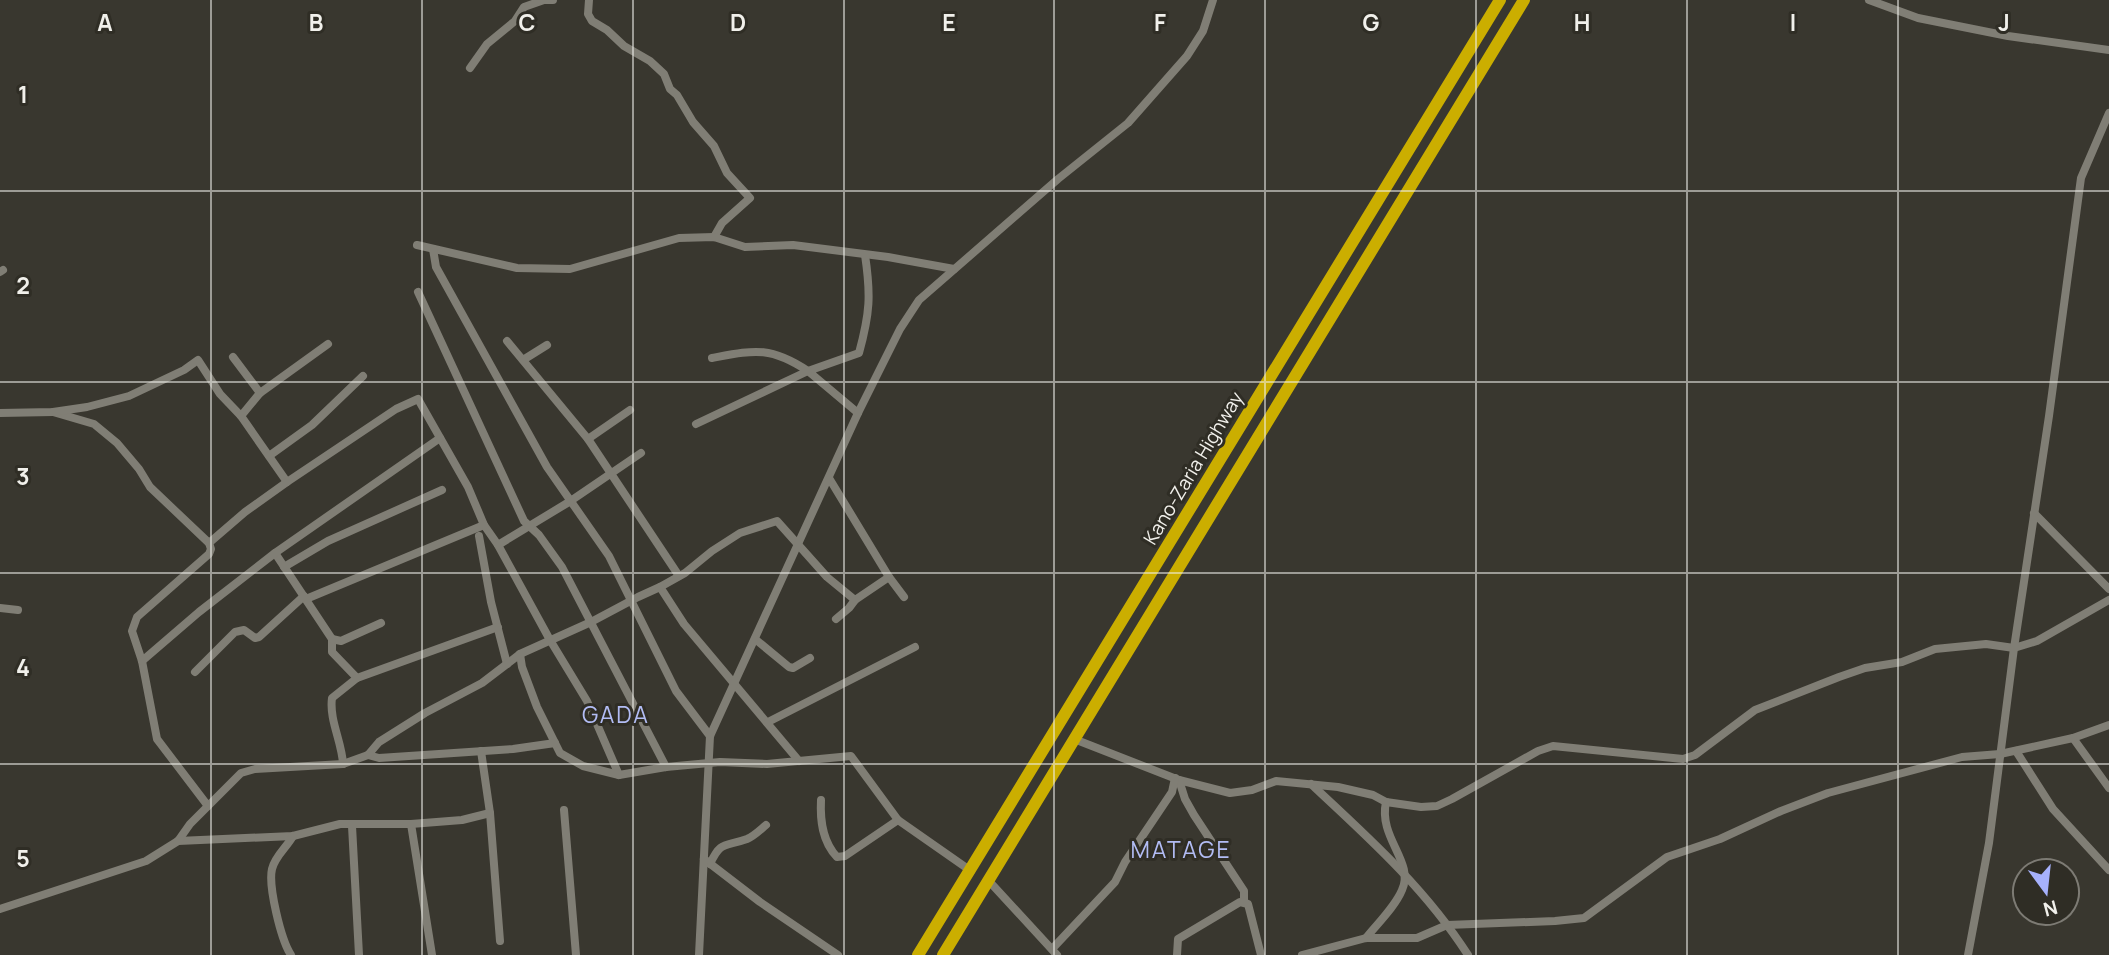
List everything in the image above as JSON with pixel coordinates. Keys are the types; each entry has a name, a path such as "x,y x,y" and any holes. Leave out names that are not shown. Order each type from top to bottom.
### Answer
{"highway":[{"name":"Kano-Zaria Highway","path":"918,955 1500,0"},
{"name":"Kano-Zaria Highway","path":"943,955 1524,0"}],"street":[{"path":"470,68 487,44 515,21 524,7 553,0"},
{"path":"589,0 588,14 592,21 607,30 624,46 650,61 664,74 670,89 677,94 693,122 714,146 727,173 750,198 722,223 714,237"},
{"path":"699,955 707,862 710,736 858,414 900,329 919,300 1128,122 1187,56 1203,32 1213,0"},
{"path":"1869,0 1918,18 2008,36 2109,50"},
{"path":"1968,955 1989,843 2081,178 2109,113"},
{"path":"417,244 517,268 569,269 679,238 714,237 745,247 793,245 954,269"},
{"path":"433,249 436,267 480,348 569,502 609,556 676,691 710,736"},
{"path":"696,424 808,371 859,353 869,317 870,290 865,255"},
{"path":"418,292 524,522 531,526 562,567 666,767"},
{"path":"507,341 557,405 588,439 679,576"},
{"path":"241,416 260,393 328,344"},
{"path":"523,360 547,345"},
{"path":"712,358 751,351 771,352 788,357 858,414"},
{"path":"233,357 260,393"},
{"path":"0,413 53,412 87,407 129,396 184,370 198,360 220,394 241,416 287,482"},
{"path":"269,456 312,425 363,376"},
{"path":"209,543 287,482 396,409 418,399 468,487 484,525 587,701 619,775"},
{"path":"588,439 630,410"},
{"path":"53,412 94,424 117,443 139,469 149,487 209,543 209,554 137,617 132,631 142,661 157,739 208,806"},
{"path":"142,661 199,612 275,553 440,438"},
{"path":"498,545 569,502 641,453"},
{"path":"829,478 904,597"},
{"path":"284,567 328,541 442,490"},
{"path":"2034,513 2109,589"},
{"path":"0,909 146,861 178,841 190,824 241,773 255,769 344,764 368,755 379,743 425,713 482,684 520,654 660,587 740,533 777,521 827,577 855,600"},
{"path":"195,672 235,632 244,630 255,638 259,637 305,597 484,525"},
{"path":"479,537 507,664"},
{"path":"275,553 332,639 332,652 357,678"},
{"path":"836,619 855,600 889,577"},
{"path":"660,587 684,624 799,761"},
{"path":"1074,739 1177,779 1230,793 1252,790 1276,781 1338,787 1373,795 1386,802 1421,807 1437,806 1538,751 1553,746 1683,759 1695,755 1755,710 1865,668 1902,662 1935,649 1986,644 2014,648 2037,641 2109,600"},
{"path":"0,608 18,610"},
{"path":"332,639 341,641 381,623"},
{"path":"344,764 331,707 332,698 357,678 498,627"},
{"path":"755,639 789,667 793,668 810,658"},
{"path":"768,722 915,647"},
{"path":"520,654 537,707 560,753 583,766 619,775 720,762 767,764 852,756 898,820 971,871"},
{"path":"1302,955 1366,938 1417,938 1447,925 1584,918 1667,857 1720,839 1828,793 1962,757 2000,754 2073,738 2109,725"},
{"path":"2073,738 2109,788"},
{"path":"368,755 379,758 513,749 555,743"},
{"path":"481,751 490,813 500,941"},
{"path":"2016,751 2053,809 2109,870"},
{"path":"1177,779 1194,815 1244,891 1244,902"},
{"path":"988,880 1055,952 1115,882 1125,862 1172,792 1177,779"},
{"path":"1311,784 1392,858 1468,955"},
{"path":"821,800 820,818 823,832 837,857 845,856 898,820"},
{"path":"1366,938 1402,891 1406,875 1385,825 1383,815 1386,802"},
{"path":"564,810 576,955"},
{"path":"178,841 293,836 340,824 411,824 462,820 490,813"},
{"path":"411,824 432,955"},
{"path":"707,862 717,849 726,843 749,838 766,825"},
{"path":"352,826 359,955"},
{"path":"291,955 284,944 279,925 272,870 293,836"},
{"path":"707,862 838,955"},
{"path":"1177,955 1178,939 1240,902 1248,904 1261,955"}],"district":[{"name":"GADA","path":"616,715"},
{"name":"MATAGE","path":"1181,850"}]}
